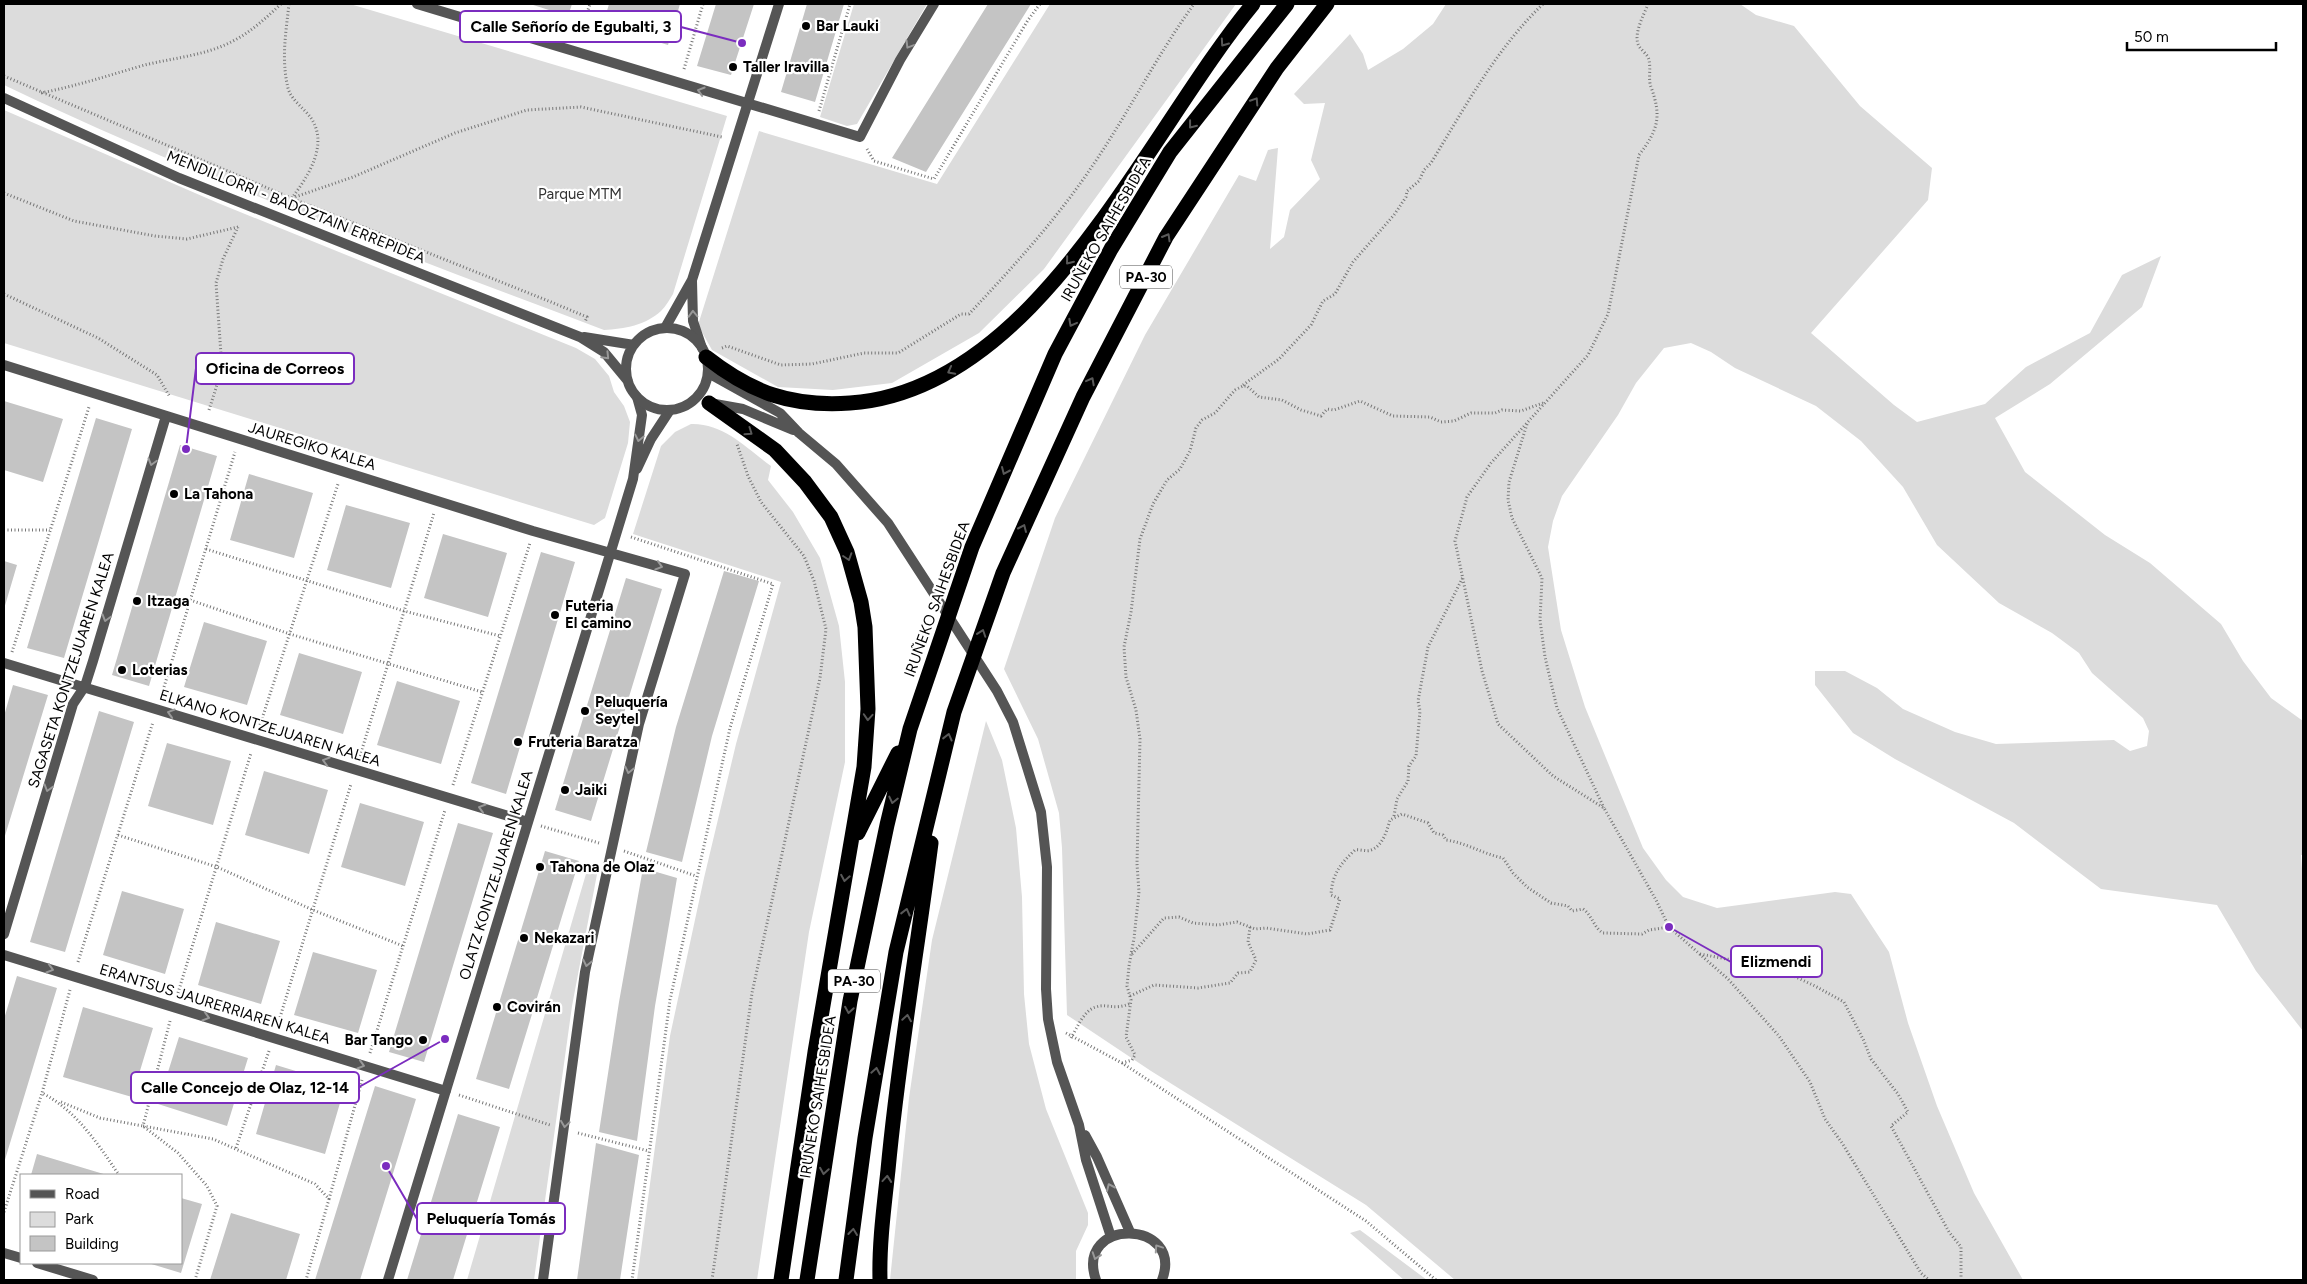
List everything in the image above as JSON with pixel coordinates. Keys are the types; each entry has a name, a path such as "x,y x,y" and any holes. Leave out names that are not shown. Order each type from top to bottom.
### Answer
{"highway":[{"path":"704,352 728,374 760,391 791,400 825,404 872,401 913,390 956,369 995,340 1026,312 1098,225 1252,4"},
{"name":"IRUÑEKO SAIHESBIDEA","path":"807,1280 850,1001 887,825 910,729 972,547 1055,354 1111,249 1170,152 1287,4"},
{"name":"PA-30","path":"846,1280 865,1138 896,952 954,712 1003,573 1083,397 1166,237 1277,68 1327,4"},
{"path":"702,402 775,450 805,482 830,517 847,552 861,602 865,627 868,709 864,767 815,1052 781,1280"},
{"path":"850,848 910,729"},
{"path":"880,1280 894,1102 917,958 941,766"}],"street":[{"path":"417,4 748,105 860,137 900,60 934,4"},
{"path":"665,328 692,280 778,4"},
{"name":"MENDILLORRI - BADOZTAIN ERREPIDEA","path":"4,98 178,178 580,337 604,352 628,381"},
{"path":"692,280 693,322 704,352 708,373 702,402"},
{"path":"704,352 692,337 679,330 665,328 648,333 634,345 626,362 628,381 637,397 652,408 670,410 702,402 743,409 799,433"},
{"name":"MENDILLORRI - BADOZTAIN ERREPIDEA","path":"580,337 634,345"},
{"name":"JAUREGIKO KALEA","path":"4,364 342,472 534,531 685,574 639,724 611,847 585,972 564,1129"},
{"path":"708,373 780,413 799,433 836,464 888,523 992,683 1013,722 1042,812 1047,867 1048,1019 1057,1062 1079,1125 1086,1160 1110,1237"},
{"name":"OLATZ KONTZEJUAREN KALEA","path":"388,1280 633,479 642,415 637,397"},
{"name":"OLATZ KONTZEJUAREN KALEA","path":"633,479 652,439 670,410"},
{"name":"SAGASETA KONTZEJUAREN KALEA","path":"4,934 74,704 85,686 166,416"},
{"name":"ELKANO KONTZEJUAREN KALEA","path":"6,663 528,822"},
{"name":"ERANTSUS JAURERRIAREN KALEA","path":"4,955 446,1091"},
{"path":"1079,1125 1097,1157 1130,1232"},
{"path":"543,1280 564,1129"},
{"path":"1096,1280 1093,1266 1102,1244 1110,1237 1130,1232 1145,1236 1158,1247 1164,1259 1165,1278"},
{"path":"4,1252 20,1258"},
{"path":"40,1264 93,1280"}],"path":[{"path":"40,93 82,85 141,66 206,52 233,42 256,27 281,4"},
{"path":"289,4 282,60 288,90 311,119 319,138 313,166 291,198"},
{"path":"579,36 590,4"},
{"path":"679,84 704,4"},
{"path":"816,124 850,4"},
{"path":"860,137 874,161 934,179 1040,4"},
{"path":"704,352 727,346 781,365 812,364 864,353 898,353 961,314 969,314 1030,247 1093,166 1168,41 1194,4"},
{"path":"1122,1063 1132,1060 1135,1055 1126,1037 1131,1003 1127,986 1139,892 1137,864 1140,739 1136,710 1126,677 1124,647 1131,612 1139,545 1153,504 1167,480 1180,469 1190,451 1196,428 1202,420 1215,413 1235,390 1279,359 1311,325 1323,301 1335,294 1353,262 1394,215 1406,196 1407,191 1420,181 1424,170 1431,163 1498,53 1520,26 1543,4"},
{"path":"1604,808 1553,776 1498,724 1482,671 1455,541 1467,496 1490,463 1588,355 1608,314 1639,155 1654,135 1656,123 1654,93 1650,86 1649,59 1638,44 1638,31 1648,4"},
{"path":"4,76 40,93 291,198 560,305 587,317 585,322"},
{"path":"291,198 353,177 455,133 527,110 581,107 722,137"},
{"path":"4,192 74,221 155,236 187,239 238,227 223,259 216,284 222,369 209,410"},
{"path":"4,294 98,338 157,375 170,397"},
{"path":"1243,386 1247,386 1259,397 1282,400 1301,410 1321,416 1327,409 1334,410 1360,401 1394,416 1423,416 1448,422 1471,413 1527,410 1545,402"},
{"path":"6,663 94,392"},
{"path":"1528,422 1509,482 1508,500 1512,518 1542,578 1540,620 1544,657 1557,708 1604,808 1656,900 1669,927 1728,979 1779,1036 1810,1082 1824,1119 1842,1143 1921,1273 1928,1280"},
{"path":"712,1280 752,993 820,678 826,629 814,581 804,556 761,502 748,476 735,437"},
{"path":"4,1212 42,1093 74,976 239,439"},
{"path":"143,1126 174,1007 216,867 255,739 342,472"},
{"path":"236,1148 313,910 438,501"},
{"path":"4,530 50,530"},
{"path":"306,1280 366,1066 534,531"},
{"path":"632,533 631,538 773,584 730,728 670,1000 632,1280"},
{"path":"206,549 404,611 500,636"},
{"path":"1394,816 1397,798 1408,781 1408,766 1416,756 1420,711 1418,701 1428,647 1463,576"},
{"path":"190,600 290,634 389,662 482,692"},
{"path":"1131,954 1164,918 1179,917 1192,923 1218,925 1237,922 1250,927 1307,934 1330,930 1340,899 1331,895 1332,884 1338,866 1355,850 1369,851 1378,845 1385,835 1390,820 1394,816 1402,814 1428,823 1434,833 1443,834 1446,840 1471,846 1484,854 1503,858 1513,873 1527,887 1551,903 1568,906 1572,910 1583,909 1589,913 1599,931 1603,933 1642,934 1649,930 1669,927"},
{"path":"118,835 216,867 313,910 403,946"},
{"path":"1130,996 1154,984 1198,988 1230,983 1238,973 1250,972 1256,960 1248,942 1250,927"},
{"path":"1700,954 1748,963 1768,964 1844,1002 1871,1059 1898,1094 1908,1112 1891,1126 1949,1232 1961,1247 1961,1280"},
{"path":"1071,1038 1084,1016 1097,1006 1119,1007 1131,1003"},
{"path":"1048,1019 1071,1038 1122,1063 1366,1222 1436,1280"},
{"path":"446,1091 564,1129 649,1151"},
{"path":"42,1093 100,1118 213,1138 315,1184 329,1199"},
{"path":"57,1101 94,1137 118,1174"},
{"path":"143,1126 178,1153 207,1186 217,1206 195,1280"}],"green space":[{"name":"Parque MTM","path":"4,4 350,4 727,116 673,294 661,311 649,320 619,329 604,330 301,214 152,152 4,85"},
{"path":"854,4 927,4 857,124 847,126 820,117"},
{"path":"1050,4 1236,4 1044,269 979,333 892,383 833,390 778,387 712,350 698,325 759,131 937,184"},
{"path":"1446,4 1740,4 1756,15 1794,26 1860,106 1932,168 1928,200 1811,333 1894,405 1917,422 1985,404 2026,367 2090,333 2122,275 2161,256 2142,307 2050,384 1995,418 2025,472 2105,535 2150,563 2221,624 2243,661 2271,698 2303,721 2303,855 2301,855 2303,883 2303,1031 2256,971 2217,905 2101,889 2014,823 1895,759 1853,733 1815,685 1815,671 1845,671 1877,688 1903,709 1955,732 1996,744 2114,740 2130,751 2147,746 2149,731 2143,718 2092,673 2079,653 2052,633 1999,603 1937,545 1903,487 1861,441 1816,406 1735,368 1711,352 1691,343 1664,348 1636,383 1618,415 1562,496 1553,521 1548,547 1561,630 1585,707 1643,848 1666,880 1683,897 1717,908 1835,892 1851,894 1889,952 1908,1023 1937,1106 1974,1193 2023,1280 1455,1280 1366,1205 1151,1071 1067,1015 1062,848 1059,813 1038,739 1004,669 1055,518 1145,335 1239,175 1256,181 1268,150 1278,148 1270,249 1284,237 1290,210 1320,179 1311,160 1325,103 1304,104 1294,94 1350,34 1363,54 1368,70 1403,49 1433,24"},
{"path":"4,110 218,203 576,348 595,359 609,376 614,392 624,406 630,422 628,443 605,518 594,525 4,343"},
{"path":"691,424 703,425 724,432 771,466 768,480 793,512 820,558 839,626 845,682 845,762 809,932 757,1280 637,1280 670,1036 704,878 736,744 781,582 633,534 661,446 675,432"},
{"path":"986,721 1002,760 1016,828 1022,897 1024,994 1029,1044 1046,1109 1088,1213 1088,1225 1076,1251 1076,1280 890,1280 909,1098 932,940"},
{"path":"588,867 598,869 572,1006 534,1280 467,1280"},
{"path":"1360,1230 1427,1280 1404,1280 1350,1233"}],"building":[{"path":"530,4 572,4 568,16"},
{"path":"609,4 680,4 668,45 603,25"},
{"path":"716,4 754,4 731,75 697,66"},
{"path":"807,4 844,4 815,102 781,92"},
{"path":"988,4 1031,4 926,172 892,158"},
{"path":"4,401 63,419 43,482 4,470"},
{"path":"96,418 132,429 64,658 27,648"},
{"path":"180,445 217,456 149,686 112,675"},
{"path":"249,474 313,493 294,558 230,540"},
{"path":"346,505 410,523 391,588 327,570"},
{"path":"443,534 507,553 488,617 424,598"},
{"path":"541,552 575,562 506,794 471,783"},
{"path":"4,561 17,565 4,609"},
{"path":"724,571 759,581 712,736 682,862 646,852 676,727"},
{"path":"626,578 662,589 591,821 555,810"},
{"path":"204,622 267,641 247,705 184,687"},
{"path":"299,653 362,672 343,734 280,715"},
{"path":"397,681 460,701 441,764 377,745"},
{"path":"13,685 48,695 4,839 4,716"},
{"path":"99,711 134,722 65,952 30,942"},
{"path":"167,743 231,761 213,825 148,806"},
{"path":"264,771 328,790 309,854 245,835"},
{"path":"360,803 424,822 405,886 341,867"},
{"path":"458,823 493,833 424,1062 389,1052"},
{"path":"545,851 579,861 509,1089 476,1079"},
{"path":"643,868 677,878 655,1006 637,1141 599,1132 619,1002"},
{"path":"122,891 184,909 165,974 103,955"},
{"path":"216,922 280,941 261,1004 198,985"},
{"path":"313,952 377,970 358,1033 294,1015"},
{"path":"17,976 57,988 4,1163 4,1019"},
{"path":"83,1007 153,1028 132,1097 63,1077"},
{"path":"179,1037 248,1058 227,1126 158,1104"},
{"path":"276,1065 345,1086 325,1154 256,1134"},
{"path":"375,1086 416,1099 360,1280 315,1280"},
{"path":"458,1114 500,1127 453,1280 407,1280"},
{"path":"596,1143 639,1155 620,1280 577,1280"},
{"path":"37,1154 104,1174 31,1174"},
{"path":"182,1198 202,1204 181,1273 151,1264 182,1264"},
{"path":"231,1213 300,1234 286,1280 210,1280"}],"place":[{"name":"Bar Lauki","path":"806,26"},
{"name":"Calle Señorío de Egubalti, 3","path":"742,43"},
{"name":"Taller Iravilla","path":"733,67"},
{"name":"Oficina de Correos","path":"186,449"},
{"name":"La Tahona","path":"174,494"},
{"name":"Itzaga","path":"137,601"},
{"name":"Futeria El camino","path":"555,615"},
{"name":"Loterias","path":"122,670"},
{"name":"Peluquería Seytel","path":"585,711"},
{"name":"Fruteria Baratza","path":"518,742"},
{"name":"Jaiki","path":"565,790"},
{"name":"Tahona de Olaz","path":"540,867"},
{"name":"Elizmendi","path":"1669,927"},
{"name":"Nekazari","path":"524,938"},
{"name":"Covirán","path":"497,1007"},
{"name":"Calle Concejo de Olaz, 12-14","path":"445,1039"},
{"name":"Bar Tango","path":"423,1040"},
{"name":"Peluquería Tomás","path":"386,1166"}]}
